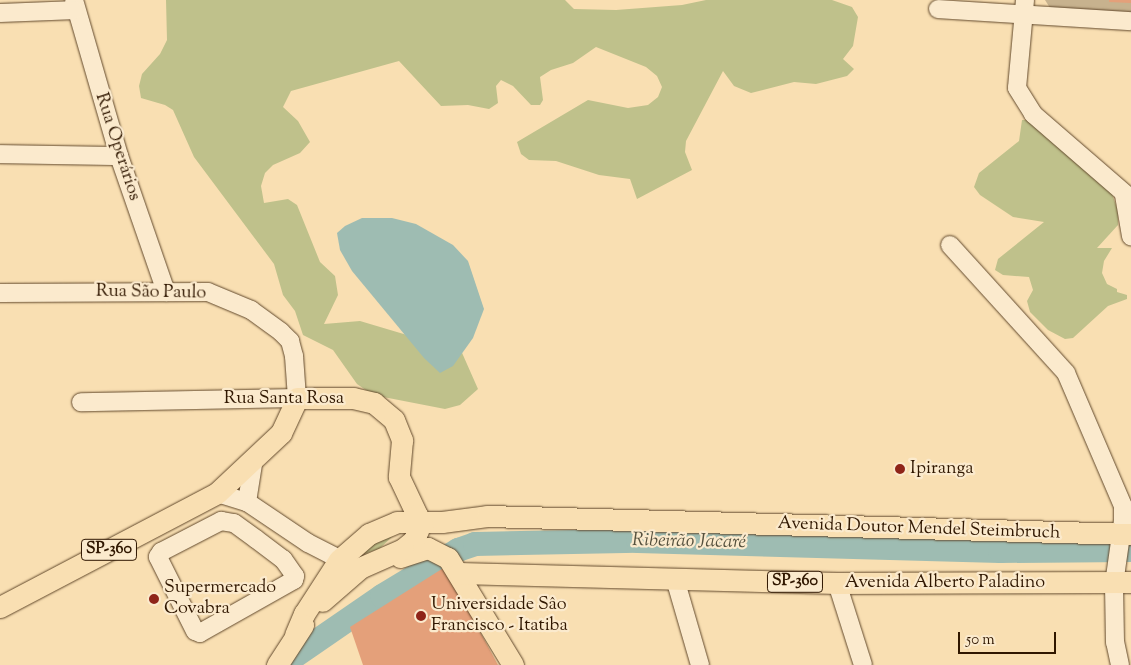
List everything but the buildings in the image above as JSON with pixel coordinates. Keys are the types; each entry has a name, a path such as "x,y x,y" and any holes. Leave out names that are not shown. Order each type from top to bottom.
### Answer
{"main road":[{"name":"SP-360","path":"0,607 217,493 253,463 281,434 297,398"},
{"name":"Rua Santa Rosa","path":"297,398 353,398 374,403 386,412 394,420 402,440 400,477 414,512"},
{"name":"Avenida Doutor Mendel Steimbruch","path":"414,512 442,522 487,516 1125,529"},
{"path":"279,662 304,614 339,560 354,545 414,512 417,536 403,549 366,569 320,602 294,635"},
{"path":"366,569 420,548 436,551 458,570 513,665"},
{"name":"Avenida Alberto Paladino","path":"458,570 675,579 837,583 1120,581"}],"street":[{"path":"0,13 74,5"},
{"name":"Rua Operários","path":"74,5 119,156 166,292"},
{"path":"1024,7 1017,88 1033,114 1127,197 1131,236"},
{"path":"938,9 1024,7 1131,20"},
{"path":"0,154 119,156"},
{"path":"950,245 1066,373 1123,506 1125,529 1114,642 1120,665"},
{"name":"Rua São Paulo","path":"0,294 208,292 229,298 290,340 294,356 297,398"},
{"name":"Rua Santa Rosa","path":"81,402 297,398"},
{"path":"247,502 253,463"},
{"path":"217,493 247,502 308,543 339,560 366,569"},
{"path":"226,521 283,559 295,573 294,580 200,633 195,631 158,557 161,552 226,521"},
{"path":"283,559 308,543"},
{"path":"675,579 700,665"},
{"path":"837,583 863,665"}],"green space":[{"path":"166,0 565,0 574,9 616,10 682,5 706,0 832,0 852,7 858,17 853,46 843,59 854,69 847,76 816,84 794,82 751,93 734,86 723,71 686,141 685,152 692,170 637,199 630,179 599,175 556,161 529,160 521,154 517,142 588,100 628,108 648,105 658,97 662,87 657,76 646,67 596,47 573,63 551,70 540,77 543,100 540,105 531,105 513,86 501,80 496,86 498,103 489,109 468,105 441,106 399,61 291,91 283,107 298,121 310,142 300,153 273,165 265,173 261,186 264,203 288,199 297,205 320,262 335,276 338,295 324,324 360,321 417,338 459,346 478,389 460,405 445,409 373,395 357,384 333,350 303,335 295,311 283,295 274,264 194,157 173,110 165,105 141,98 139,86 142,74 160,54 167,40"},
{"path":"1022,120 1035,120 1091,167 1112,194 1118,211 1118,225 1097,248 1112,248 1104,261 1102,273 1107,284 1117,289 1117,292 1127,295 1127,299 1108,306 1073,338 1065,339 1048,330 1030,312 1027,301 1033,290 1029,277 1003,275 995,270 998,259 1044,222 1013,217 980,195 974,187 979,173 1019,141"},
{"path":"393,536 379,549 358,556 376,541"}],"water":[{"path":"362,218 392,218 416,224 453,245 468,261 484,309 473,338 453,366 440,373 424,358 352,271 340,250 337,233 345,226"}],"waterway":[{"name":"Ribeirão Jacaré","path":"282,665 382,596 458,550 475,544 638,541 1000,551 1131,550"}],"place":[{"name":"Ipiranga","path":"900,469"},
{"name":"Supermercado Covabra","path":"154,599"},
{"name":"Universidade Sâo Francisco - Itatiba","path":"421,616"}]}
